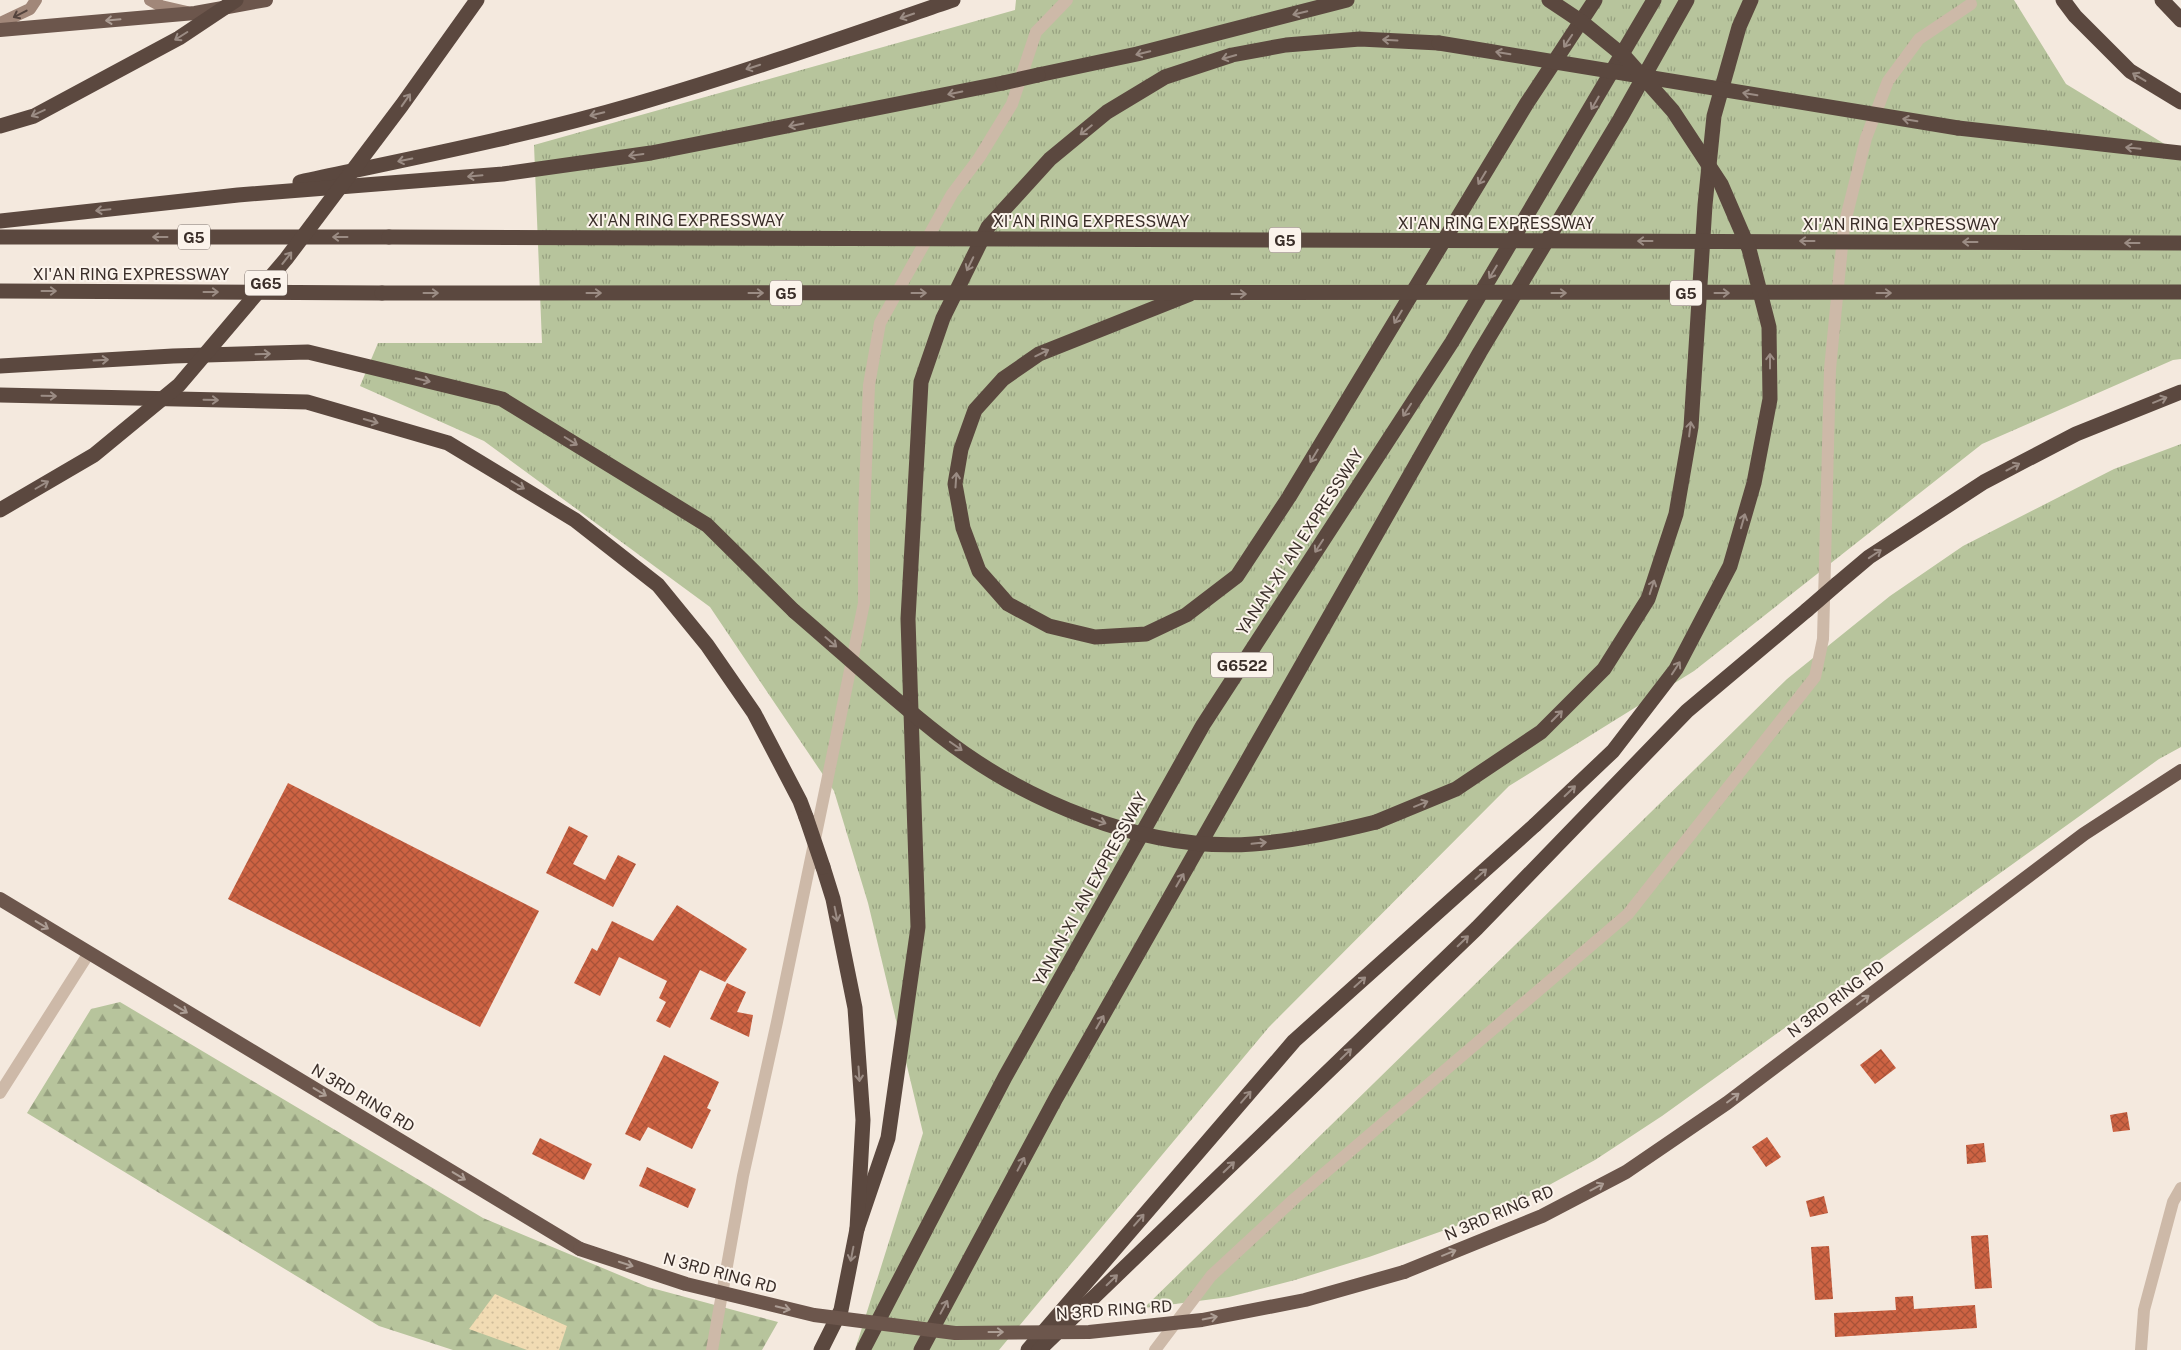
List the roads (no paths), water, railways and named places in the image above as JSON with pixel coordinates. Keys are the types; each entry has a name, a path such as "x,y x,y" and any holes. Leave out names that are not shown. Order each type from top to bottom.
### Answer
{"highway":[{"path":"0,126 34,116 179,38 236,0"},
{"path":"0,30 195,13 266,0"},
{"name":"G65","path":"0,510 94,455 179,385 286,259 402,105 477,0"},
{"path":"238,195 471,146 636,104 785,57 953,0"},
{"path":"0,221 238,195 503,174 651,153 1003,83 1137,54 1347,0"},
{"path":"1028,1350 1294,1041 1535,825 1612,750 1676,669 1730,566 1754,483 1770,399 1769,327 1750,249 1721,184 1673,111 1625,58 1582,22 1549,0"},
{"path":"1190,294 1039,354 1002,379 975,410 961,449 955,484 963,528 979,571 1008,604 1049,626 1095,637 1146,634 1186,615 1237,576 1289,497 1527,103 1595,0"},
{"name":"YANAN-XI 'AN EXPRESSWAY","path":"863,1350 1005,1077 1203,724 1452,342 1654,0"},
{"name":"G6522","path":"921,1350 1056,1098 1249,757 1480,352 1620,119 1687,0"},
{"path":"0,366 173,356 308,352 502,399 707,525 794,611 947,740 996,774 1044,799 1100,822 1148,836 1204,843 1252,844 1322,835 1376,822 1456,789 1541,732 1604,669 1648,599 1676,514 1691,427 1705,205 1714,116 1739,27 1751,0"},
{"path":"2063,0 2075,16 2130,71 2181,102"},
{"path":"2162,0 2181,20"},
{"path":"821,1350 841,1310 857,1229 888,1138 918,927 908,619 921,382 943,318 988,228 1050,159 1107,112 1164,77 1232,55 1286,45 1360,39 1439,42 1958,128 2181,153"},
{"name":"XI'AN RING EXPRESSWAY","path":"0,237 2181,243"},
{"name":"XI'AN RING EXPRESSWAY","path":"0,291 1190,294 2181,292"},
{"path":"1039,1350 1477,928 1686,711 1837,584 1869,558 1984,482 2076,434 2181,392"},
{"path":"0,395 307,402 448,443 575,520 658,585 707,645 754,713 800,801 833,899 855,1008 863,1120 857,1229"},
{"name":"N 3RD RING RD","path":"0,899 580,1249 686,1284 814,1315 955,1333 1089,1332 1202,1320 1305,1300 1404,1272 1542,1216 1626,1172 1727,1103 2084,834 2181,771"}],"main road":[{"path":"0,23 30,9 36,0"},
{"path":"150,0 161,6 195,13"}],"street":[{"path":"712,1350 743,1176 864,603 864,518 869,384 880,323 952,194 979,158 1012,104 1036,32 1067,0"},
{"path":"1155,1350 1211,1276 1293,1200 1628,914 1815,676 1823,639 1830,369 1844,226 1866,138 1888,81 1919,39 1971,4"},
{"path":"0,1094 89,953"},
{"path":"2141,1350 2144,1310 2174,1202 2181,1188"}]}
